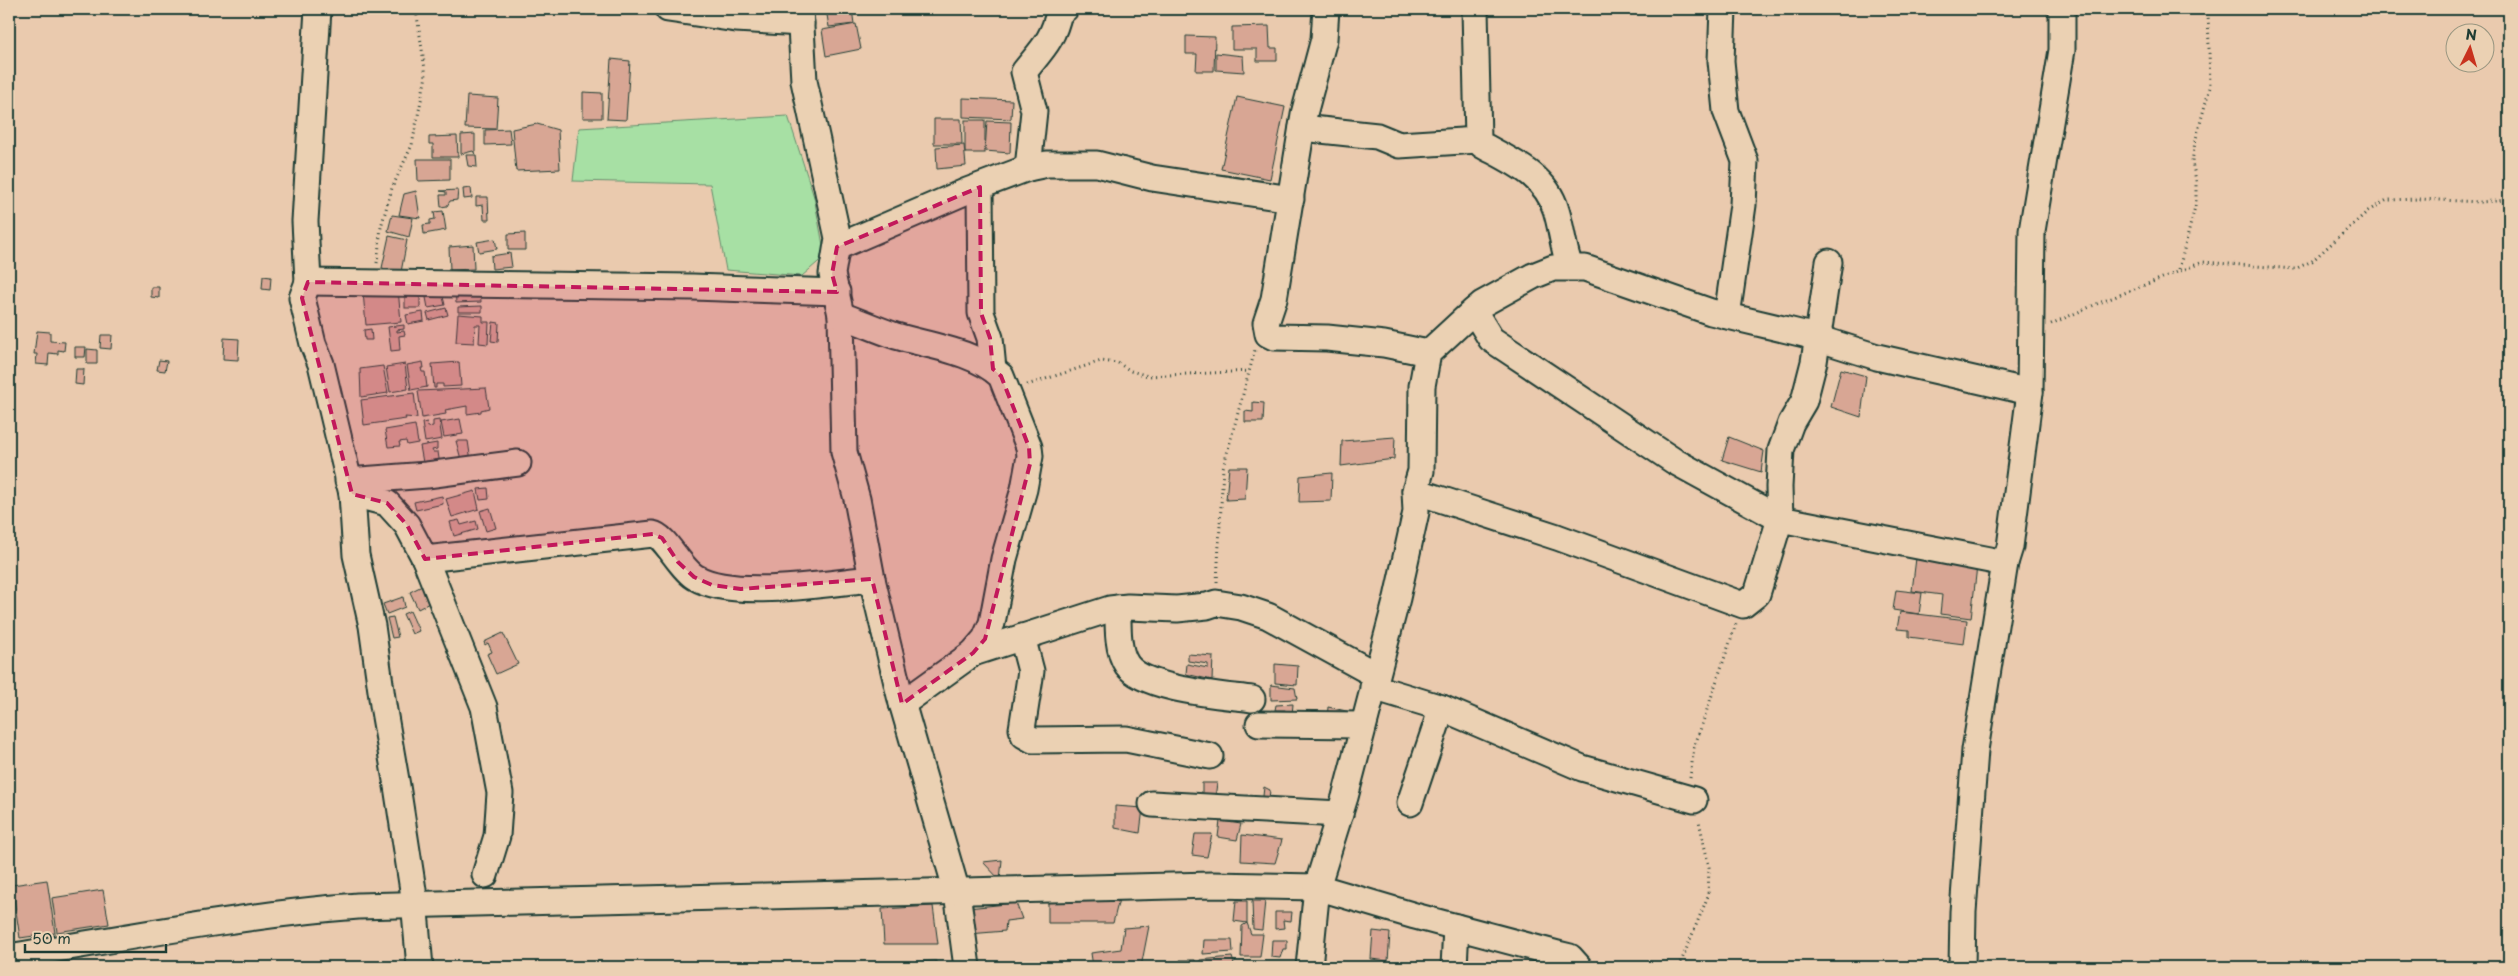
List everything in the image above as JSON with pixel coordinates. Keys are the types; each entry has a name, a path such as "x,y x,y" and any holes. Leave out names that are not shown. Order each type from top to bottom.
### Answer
{"street":[{"path":"316,9 305,220 308,282 302,298 307,321 321,364 350,488 356,554 372,626 413,904 420,967"},
{"path":"668,9 700,11 736,19 801,16 804,81 837,226 837,247 832,274 839,304 844,452 857,499 872,579 902,704 936,813 957,892 967,967"},
{"path":"1028,168 1034,111 1024,79 1024,72 1045,48 1056,27 1059,12 1065,9"},
{"path":"1326,9 1324,39 1302,128 1274,299 1266,329 1268,334 1274,337 1327,338 1384,344 1428,353"},
{"path":"1476,9 1478,140 1482,145 1524,168 1545,186 1556,210 1570,267"},
{"path":"1723,9 1721,61 1726,111 1744,162 1743,205 1727,316"},
{"path":"1962,967 1963,912 1975,750 2005,563 2011,538 2030,392 2032,232 2062,50 2062,9"},
{"path":"1302,128 1377,136 1399,145 1478,140"},
{"path":"837,247 896,220 1028,168 1057,163 1097,164 1160,180 1291,199"},
{"path":"980,187 981,313 990,338 993,369"},
{"path":"1415,491 1557,537 1742,605 1757,594 1780,519 1781,450 1791,423 1804,401 1819,338 1829,262"},
{"path":"1308,967 1317,887 1340,814 1416,512 1415,491 1421,472 1421,412 1428,353 1474,311 1533,276 1553,268 1585,268 1691,306 1819,338 1877,358 2030,392"},
{"path":"308,282 693,287 839,304 895,335 959,354 993,369 1001,376 1008,392 1029,447 1030,464 1004,559 992,623 984,639 973,653 902,704"},
{"path":"1474,311 1491,339 1674,461 1780,519 2005,563"},
{"path":"350,488 426,475 518,463"},
{"path":"350,488 387,503 407,526 424,559 484,707 498,771 500,815 492,856 485,875"},
{"path":"424,559 653,534 662,538 678,562 694,577 712,585 741,589 872,579"},
{"path":"973,653 1118,608 1177,609 1216,603 1268,616 1375,681 1582,768 1694,800"},
{"path":"1118,608 1119,629 1124,657 1127,665 1142,676 1171,687 1252,699"},
{"path":"1022,637 1031,671 1022,729 1024,735 1034,740 1126,739 1210,756"},
{"path":"1410,803 1442,708"},
{"path":"1259,724 1363,724"},
{"path":"1152,804 1340,814"},
{"path":"9,956 210,922 292,912 413,904 1203,886 1317,887 1570,957 1580,967"},
{"path":"1454,967 1456,927"}],"path":[{"path":"374,284 381,227 392,188 412,145 426,76 416,9"},
{"path":"2179,270 2196,203 2196,180 2192,162 2195,142 2210,87 2208,9"},
{"path":"2030,328 2050,324 2179,270 2203,262 2295,269 2312,261 2368,211 2387,200 2419,198 2480,202 2509,200"},
{"path":"1216,603 1223,468 1257,344 1266,329"},
{"path":"1008,392 1101,361 1118,363 1131,371 1148,376 1249,370"}],"highlighted area":[{"path":"980,187 981,313 990,338 993,369 1001,376 1029,447 1030,464 985,639 973,653 902,704 872,579 741,589 712,585 694,577 678,562 662,538 653,534 425,559 407,525 387,503 352,494 302,298 308,282 837,292 832,274 837,247"}],"green space":[{"path":"788,116 814,197 825,256 802,276 726,270 710,184 573,181 579,128"}],"building":[{"path":"826,9 852,9 854,24 829,27"},
{"path":"856,24 861,49 826,56 822,30"},
{"path":"1269,26 1270,48 1277,48 1277,61 1257,61 1257,49 1232,49 1232,27"},
{"path":"1186,36 1215,37 1214,71 1196,71 1197,54 1186,54"},
{"path":"1216,53 1243,56 1244,72 1216,70"},
{"path":"611,59 630,61 626,120 607,119"},
{"path":"583,92 602,93 602,118 583,118"},
{"path":"467,96 498,98 496,129 465,128"},
{"path":"1237,97 1285,107 1270,179 1221,169"},
{"path":"963,98 1012,100 1011,119 963,117"},
{"path":"934,119 961,119 962,144 934,144"},
{"path":"965,120 985,120 985,153 965,153"},
{"path":"987,121 1011,122 1010,153 985,151"},
{"path":"537,124 558,130 560,169 516,171 512,129"},
{"path":"509,129 511,144 485,145 485,130"},
{"path":"475,134 475,154 473,151 461,154 461,135"},
{"path":"457,136 458,157 433,157 433,144 429,144 429,137"},
{"path":"964,145 966,166 937,169 936,147"},
{"path":"466,155 476,155 477,167 468,166"},
{"path":"417,159 450,159 450,180 418,181"},
{"path":"471,188 472,198 464,199 463,189"},
{"path":"458,190 457,200 450,201 447,206 441,207 440,195 446,195 446,192 440,191"},
{"path":"416,191 420,218 399,215 404,194"},
{"path":"476,197 488,197 489,220 484,220 483,205 476,206"},
{"path":"443,211 446,230 424,234 423,225 430,224 430,220 435,219 434,212"},
{"path":"392,215 413,218 409,237 388,231"},
{"path":"525,233 525,250 508,250 508,234"},
{"path":"389,236 407,240 401,272 382,268"},
{"path":"495,239 497,249 479,252 477,242"},
{"path":"473,245 474,269 450,270 449,247"},
{"path":"510,253 512,267 492,269 491,256"},
{"path":"263,276 271,277 270,290 262,289"},
{"path":"151,287 159,287 159,298 151,297"},
{"path":"424,287 441,289 445,305 428,308"},
{"path":"480,287 481,302 456,303 455,288"},
{"path":"398,289 401,322 366,325 363,292"},
{"path":"405,289 420,289 420,308 405,308"},
{"path":"482,306 482,312 458,312 458,307"},
{"path":"446,308 448,315 429,320 427,313"},
{"path":"423,312 424,321 408,324 406,315"},
{"path":"458,314 483,316 483,322 489,322 488,344 479,343 480,325 475,325 474,343 456,342"},
{"path":"493,322 499,323 498,342 491,341"},
{"path":"404,325 404,329 397,330 397,332 404,331 405,335 399,336 400,350 391,351 388,327"},
{"path":"371,329 372,340 365,340 364,330"},
{"path":"37,331 50,332 50,341 65,342 64,351 58,350 58,354 49,353 48,365 36,364 37,354 34,354"},
{"path":"101,335 112,335 111,349 100,348"},
{"path":"224,338 239,339 238,360 223,359"},
{"path":"75,347 86,347 85,357 75,357"},
{"path":"87,349 97,350 97,364 87,364"},
{"path":"159,360 167,361 165,371 157,370"},
{"path":"423,362 424,368 421,368 422,372 425,372 427,387 411,390 407,365"},
{"path":"459,362 461,386 443,387 443,384 436,384 436,388 434,388 432,364"},
{"path":"405,364 408,389 390,392 386,367"},
{"path":"383,366 388,393 361,397 360,369"},
{"path":"76,369 84,369 83,385 75,384"},
{"path":"1841,369 1866,376 1861,417 1831,407"},
{"path":"486,388 489,408 481,410 481,412 467,414 467,406 445,410 446,414 422,418 418,391"},
{"path":"414,393 417,418 405,417 406,419 364,425 361,400"},
{"path":"1253,402 1264,403 1263,422 1245,422 1245,411 1253,412"},
{"path":"460,419 463,434 444,437 441,422"},
{"path":"439,420 442,439 425,442 422,423 427,422 428,427 433,426 433,421"},
{"path":"415,425 418,443 407,445 406,441 399,442 400,446 388,447 385,430"},
{"path":"1395,437 1394,459 1341,466 1342,441"},
{"path":"1729,437 1764,451 1761,472 1722,460"},
{"path":"456,441 468,441 471,461 462,463"},
{"path":"437,443 437,449 432,450 433,452 438,452 440,465 424,468 420,446"},
{"path":"1229,467 1247,467 1245,499 1226,500"},
{"path":"1332,473 1331,501 1299,502 1300,476"},
{"path":"488,488 489,499 480,500 478,489"},
{"path":"475,491 479,509 452,517 446,499"},
{"path":"442,496 443,504 416,510 414,502"},
{"path":"490,508 496,528 486,531 480,511"},
{"path":"459,520 461,525 476,521 478,529 454,536 450,522"},
{"path":"1916,558 1977,566 1971,618 1940,614 1942,595 1912,591"},
{"path":"424,585 433,601 418,609 410,592"},
{"path":"1896,590 1922,593 1919,614 1893,610"},
{"path":"403,597 405,607 387,614 383,604"},
{"path":"410,611 419,631 412,634 403,614"},
{"path":"1900,612 1967,620 1964,644 1909,637 1909,630 1897,629"},
{"path":"393,617 398,637 392,638 387,618"},
{"path":"503,633 518,664 496,674 487,654 492,652 488,643 485,645 484,642"},
{"path":"1188,654 1213,656 1212,680 1186,674 1187,664 1208,668 1208,664 1188,661"},
{"path":"1275,664 1298,666 1297,685 1275,683"},
{"path":"1271,685 1295,688 1297,699 1271,700"},
{"path":"1293,704 1292,715 1285,710 1275,710 1276,705"},
{"path":"1328,707 1351,712 1347,720 1327,719"},
{"path":"1202,783 1217,783 1215,798 1202,796"},
{"path":"1264,787 1270,790 1269,799 1262,805"},
{"path":"1115,806 1143,808 1140,833 1115,828"},
{"path":"1220,821 1241,824 1237,840 1218,837"},
{"path":"1195,834 1212,834 1207,857 1192,855"},
{"path":"1242,835 1282,840 1275,863 1241,861"},
{"path":"1002,860 1000,880 983,862"},
{"path":"47,880 55,933 20,938 12,885"},
{"path":"103,890 109,924 57,932 52,898"},
{"path":"1119,899 1113,923 1048,923 1048,901"},
{"path":"1236,901 1247,901 1247,923 1234,921"},
{"path":"1252,901 1265,901 1262,930 1253,929"},
{"path":"1016,903 1022,919 1006,921 1005,931 969,934 968,908"},
{"path":"933,906 938,944 884,944 882,909"},
{"path":"1275,912 1292,912 1291,921 1283,920 1284,928 1275,929"},
{"path":"1247,923 1251,934 1263,934 1260,957 1241,957 1242,926"},
{"path":"1149,926 1141,967 1093,967 1091,953 1121,949 1124,928"},
{"path":"1373,931 1390,933 1388,961 1371,959"},
{"path":"1204,940 1232,940 1233,952 1203,954"},
{"path":"1272,940 1287,940 1287,949 1283,949 1280,958 1271,957"},
{"path":"1232,957 1235,967 1200,967 1200,960"},
{"path":"1180,960 1195,960 1196,967 1181,967"},
{"path":"936,961 937,967 833,967 833,966"}]}
